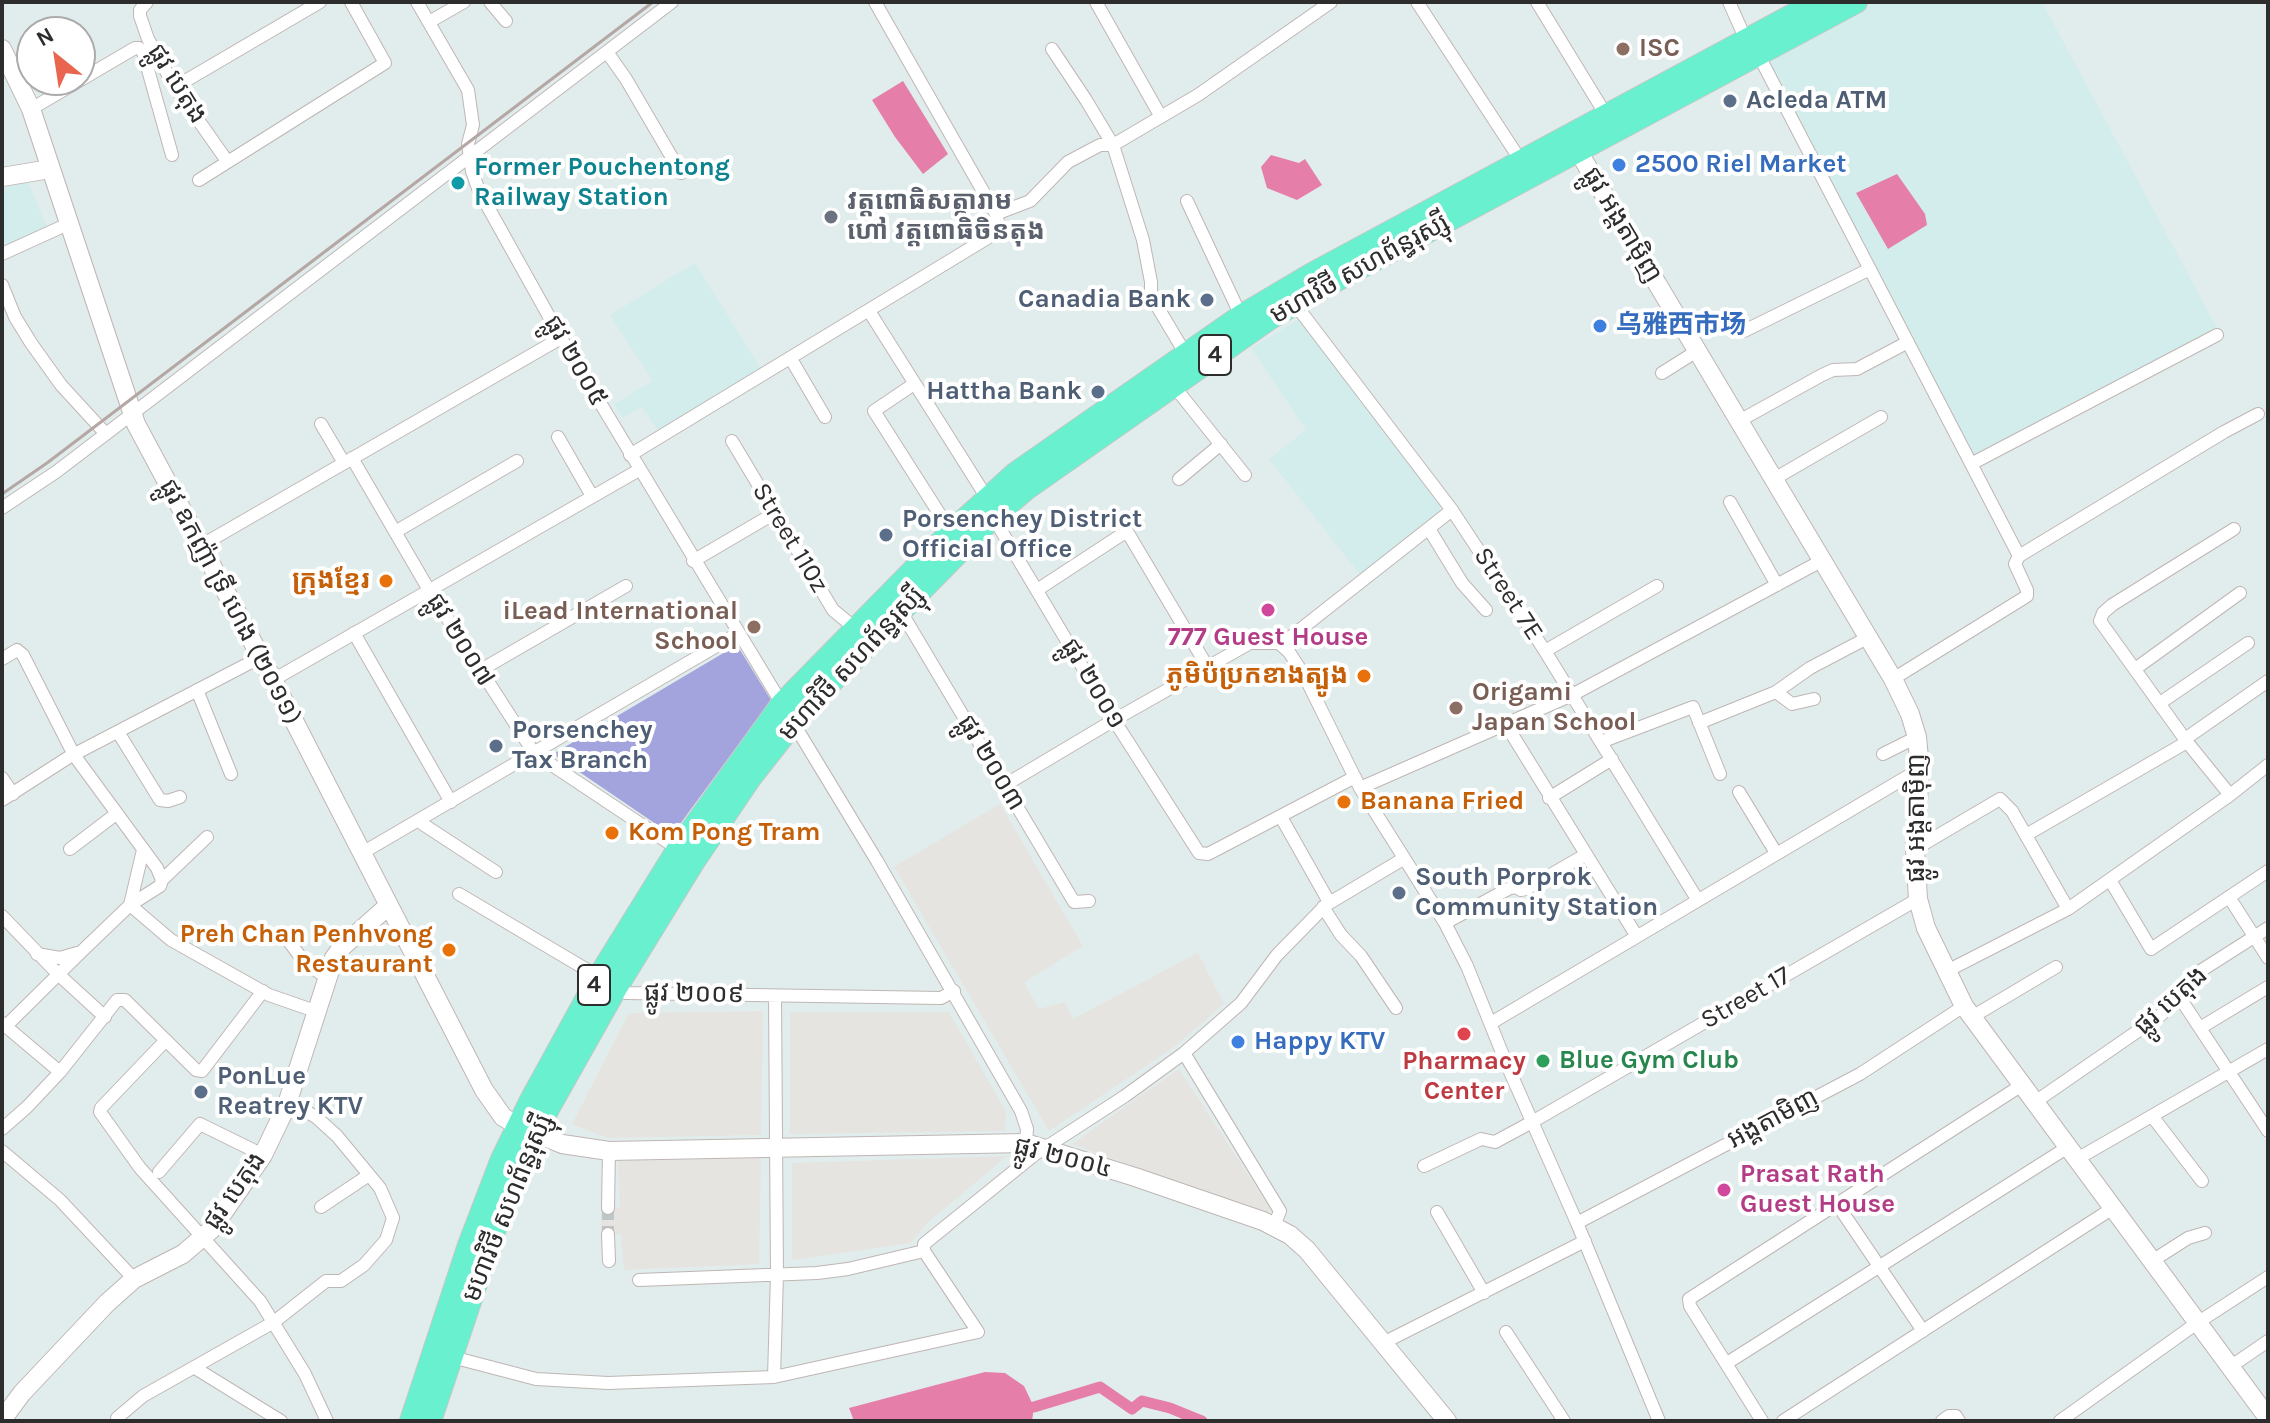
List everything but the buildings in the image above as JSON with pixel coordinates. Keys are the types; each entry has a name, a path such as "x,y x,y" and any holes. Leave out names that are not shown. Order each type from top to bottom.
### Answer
{"highway":[{"name":"មហាវិថី សហព័ន្ធរុស្ស៊ី","path":"411,1421 475,1226 678,849 782,704 951,532 1026,489 1173,385 1221,340 1241,316 1312,274 1578,151 1752,47 1817,2"},
{"name":"មហាវិថី សហព័ន្ធរុស្ស៊ី","path":"607,983 791,726 900,610 1025,466 1185,353 1221,340 1295,304 1452,208 1521,161 1606,115 1856,2"},
{"name":"មហាវិថី សហព័ន្ធរុស្ស៊ី","path":"430,1421 527,1130"}],"main road":[{"name":"ផ្លូវ ឧកញ៉ា ទ្រី ហេង (២០១១)","path":"2,49 31,109 131,414 145,445 261,657 484,1090 503,1117 527,1130"},
{"name":"ផ្លូវ អង្តតាម៉ិញ","path":"1578,151 1869,637 1910,714 1917,737 1920,769 1915,849 1918,899 1926,928 1945,972 1968,1011 2268,1418"},
{"path":"2,177 50,169"},
{"name":"ផ្លូវ បេតុង","path":"2,1420 22,1393 107,1303 134,1279 176,1258 204,1238 241,1191 263,1155 287,1101 326,977 342,947 388,906"},
{"name":"ផ្លូវ ២០០៤","path":"527,1130 562,1144 609,1151 775,1146 1034,1146 1158,1184 1274,1226 1307,1250 1447,1421"}],"street":[{"path":"175,87 320,2"},
{"path":"199,180 385,63 351,2"},
{"name":"ផ្លូវ ២០០៥","path":"417,2 468,90 473,125 468,144 479,191 630,455 782,704"},
{"path":"429,22 464,2"},
{"path":"490,2 506,21"},
{"path":"2,508 56,472 672,2"},
{"path":"630,455 989,237 999,225 996,214 875,2"},
{"path":"1096,2 1161,117"},
{"path":"996,214 1030,201 1068,162 1100,145 1113,145 1198,95 1330,2"},
{"path":"1417,2 1521,161"},
{"path":"1537,2 1606,115"},
{"path":"1729,2 2019,556"},
{"name":"ផ្លូវ បេតុង","path":"145,3 140,16 148,39 175,87 227,161"},
{"path":"31,109 139,48 143,52 172,155"},
{"path":"1052,49 1113,145 1143,240 1151,296 1185,353"},
{"path":"607,52 681,173"},
{"path":"1187,201 1241,316"},
{"path":"2,254 68,224"},
{"path":"1744,331 1870,269"},
{"path":"2,285 15,317 61,385 106,434"},
{"name":"Street 7E","path":"1295,304 1452,510 1545,651 1697,899"},
{"name":"ផ្លូវ ២០០១","path":"869,311 990,508 1114,720 1196,850 1208,854 1281,817"},
{"path":"2,323 15,317"},
{"path":"1971,464 2217,335"},
{"path":"202,545 561,338"},
{"path":"1739,421 1833,370 1857,369 1908,342"},
{"path":"1662,373 1697,351"},
{"path":"791,359 825,417"},
{"path":"914,384 874,411 951,532"},
{"path":"1173,385 1245,475"},
{"path":"1893,679 2027,596 2015,564 2019,556 2258,414"},
{"path":"1774,479 1881,417"},
{"name":"ផ្លូវ ២០០៧","path":"321,424 395,532 479,671 534,753 678,849"},
{"path":"558,437 592,496"},
{"name":"Street 110z","path":"732,441 833,610 856,629"},
{"path":"1179,479 1221,444"},
{"path":"395,532 517,461"},
{"path":"273,680 639,470"},
{"path":"1730,502 1777,585"},
{"path":"1005,785 1250,643 1279,643 1292,636 1452,510"},
{"path":"693,561 775,513"},
{"path":"1429,529 1462,583 1486,610"},
{"path":"2230,795 2100,621 2103,613 2234,529"},
{"path":"1037,590 1128,533 1207,666"},
{"path":"1396,1008 1361,956 1341,935 1281,817 1572,695 1823,560"},
{"path":"479,671 626,586"},
{"path":"1545,651 1657,586"},
{"path":"2135,669 2240,593"},
{"name":"ផ្លូវ ២០០៣","path":"900,610 1074,902 1089,901"},
{"path":"354,633 451,802"},
{"path":"362,853 737,634"},
{"path":"1699,723 1776,692 1810,668 1869,637"},
{"path":"1279,643 1289,652 1316,697 1357,783 1445,923 1467,966 1585,1241 1654,1419"},
{"path":"2160,703 2248,643"},
{"path":"2,659 17,650 23,655 74,755 162,880"},
{"path":"2,778 7,797 74,755 261,657"},
{"path":"2026,835 2186,740 2268,681"},
{"path":"197,690 231,774"},
{"path":"1776,692 1792,704 1814,699"},
{"path":"1601,742 1693,707 1720,774"},
{"path":"1505,723 1636,935"},
{"path":"791,726 800,734 954,991 1021,1111 1034,1146"},
{"path":"118,732 160,800 180,797"},
{"path":"1883,754 1917,737"},
{"path":"1549,798 1612,759"},
{"path":"1945,972 2068,909 2268,765"},
{"path":"1491,1023 1920,769"},
{"path":"1739,792 1776,853"},
{"path":"1915,849 2000,799 2012,811 2068,909"},
{"path":"70,849 116,814"},
{"path":"418,821 496,872"},
{"path":"60,1072 4,1024 130,905 160,886 162,880 207,837"},
{"path":"130,905 143,850"},
{"path":"1445,923 1510,888 1526,889 1585,855"},
{"path":"452,1357 536,1379 608,1383 774,1377 978,1332 924,1251 924,1244 1034,1146 1125,1096 1184,1053 1241,1003 1277,955 1326,905 1403,859"},
{"path":"2110,880 2151,949 2268,871"},
{"name":"ផ្លូវ ២០០៩","path":"459,894 626,993 941,998 954,991"},
{"path":"2229,897 2268,958"},
{"name":"Street 17","path":"1424,1166 1481,1139 1495,1142 1918,899"},
{"path":"130,905 171,940 263,991 315,1011"},
{"path":"2,916 37,954 105,1017"},
{"name":"ផ្លូវ បេតុង","path":"2035,1102 2161,1015 2191,977 2268,928"},
{"path":"285,936 305,963 326,977"},
{"path":"37,954 60,958 82,951"},
{"name":"អង្គតាមិញ","path":"1577,1223 1860,1074 1968,1011 2056,967"},
{"path":"2200,1028 2268,987"},
{"path":"2,1129 60,1072 117,1000 125,1000 196,1070 202,1071 263,991"},
{"path":"2178,995 2230,1072 2263,1112 2268,1131"},
{"path":"774,1377 777,1275 775,996"},
{"path":"166,1040 100,1112 140,1168 260,1301 305,1374 327,1421"},
{"path":"1727,1363 1880,1267 2072,1153 2152,1116 2268,1049"},
{"path":"1184,1053 1280,1211 1274,1226"},
{"path":"1762,1421 1690,1306 1689,1299 2022,1085"},
{"path":"117,1418 143,1396 274,1322 326,1281 341,1281 364,1265 386,1240 393,1218 380,1188 329,1128 287,1101"},
{"path":"2152,1116 2202,1181"},
{"path":"159,1172 200,1124 263,1155"},
{"path":"2,1151 60,1200 134,1279"},
{"path":"608,1208 609,1151"},
{"path":"321,1207 369,1175"},
{"path":"1837,1204 1923,1331"},
{"path":"1783,1421 2113,1208"},
{"path":"1437,1212 1484,1293"},
{"path":"2152,1261 2188,1238 2205,1233"},
{"path":"608,1234 609,1261"},
{"path":"1383,1343 1585,1241"},
{"path":"639,1280 848,1269 924,1251"},
{"path":"2060,1421 2197,1323 2268,1277"},
{"path":"1506,1332 1564,1421"},
{"path":"2230,1367 2268,1341"},
{"path":"195,1368 281,1421"},
{"path":"1942,1421 1949,1416 1956,1416 1959,1421"}],"shaded area":[{"path":"1874,2 2042,2 2217,328 1976,457 1969,454 1767,60"},
{"path":"903,81 948,154 923,174 872,100"},
{"path":"1271,155 1299,163 1305,159 1322,185 1297,200 1267,188 1261,167"},
{"path":"1897,174 1925,214 1927,225 1888,249 1856,193"},
{"path":"28,182 48,230 2,251 2,187"},
{"path":"695,263 763,372 661,435 642,407 623,418 614,404 653,381 610,315"},
{"path":"1303,317 1441,503 1439,516 1362,577 1269,459 1306,430 1251,348"},
{"path":"737,645 771,700 672,835 553,754"},
{"path":"1000,804 1083,946 1024,982 1039,1009 1065,1002 1073,1019 1198,953 1224,1004 1174,1047 1049,1131 894,867"},
{"path":"763,1011 761,1135 607,1138 572,1124 629,1013"},
{"path":"790,1012 949,1012 1006,1112 1005,1131 790,1134"},
{"path":"1179,1069 1271,1210 1265,1214 1072,1144"},
{"path":"1007,1156 926,1224 911,1243 792,1260 792,1163"},
{"path":"761,1158 759,1264 624,1270 621,1234 601,1235 601,1208 620,1207 618,1161"},
{"path":"985,1372 1005,1373 1024,1386 1034,1407 1032,1421 854,1421 849,1408"}],"waterway":[{"path":"1034,1407 1100,1387 1132,1409 1142,1401 1202,1421"}],"tunnel":[{"path":"608,1208 608,1234"}],"railway":[{"path":"2,494 47,463 653,2"}],"place":[{"name":"ISC","path":"1623,49"},
{"name":"Acleda ATM","path":"1730,101"},
{"name":"2500 Riel Market","path":"1619,165"},
{"name":"Former Pouchentong Railway Station","path":"458,183"},
{"name":"វត្តពោធិសត្តារាម ហៅ វត្តពោធិចិនតុង","path":"831,217"},
{"name":"Canadia Bank","path":"1207,300"},
{"name":"乌雅西市场","path":"1600,326"},
{"name":"Hattha Bank","path":"1098,392"},
{"name":"Porsenchey District Official Office","path":"886,535"},
{"name":"ក្រុងខ្មែរ","path":"386,581"},
{"name":"777 Guest House","path":"1268,610"},
{"name":"iLead International School","path":"754,627"},
{"name":"ភូមិប៉ប្រកខាងត្បូង","path":"1364,676"},
{"name":"Origami Japan School","path":"1456,708"},
{"name":"Porsenchey Tax Branch","path":"496,746"},
{"name":"Banana Fried","path":"1344,802"},
{"name":"Kom Pong Tram","path":"612,833"},
{"name":"South Porprok Community Station","path":"1399,893"},
{"name":"Preh Chan Penhvong Restaurant","path":"449,950"},
{"name":"Pharmacy Center","path":"1464,1034"},
{"name":"Happy KTV","path":"1238,1042"},
{"name":"Blue Gym Club","path":"1543,1061"},
{"name":"PonLue Reatrey KTV","path":"201,1092"},
{"name":"Prasat Rath Guest House","path":"1724,1190"}]}
